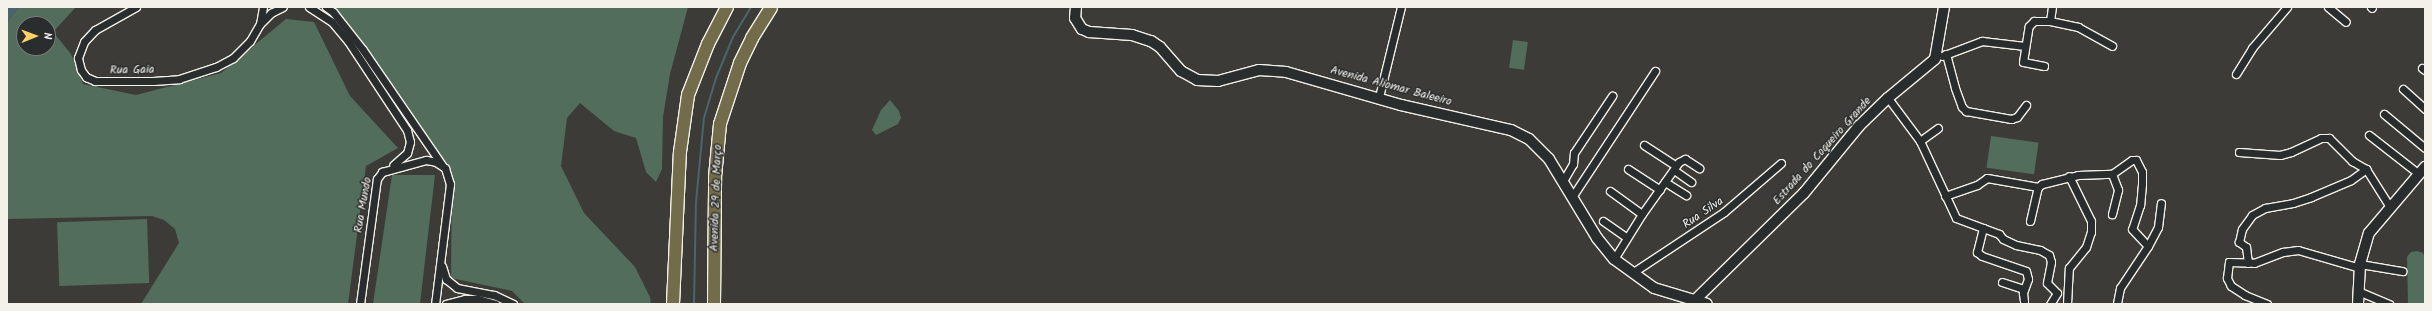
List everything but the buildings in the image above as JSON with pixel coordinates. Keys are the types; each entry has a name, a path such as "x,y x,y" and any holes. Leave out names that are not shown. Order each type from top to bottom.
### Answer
{"main road":[{"path":"673,301 680,152 688,95 708,44 727,7"},
{"name":"Avenida 29 de Março","path":"714,304 715,177 720,124 740,63 752,38 771,7"},
{"name":"Avenida Aliomar Baleeiro","path":"1076,7 1075,18 1082,29 1094,33 1132,35 1150,40 1160,47 1181,72 1197,80 1218,82 1259,70 1286,72 1379,97 1402,105 1511,130 1529,139 1542,150 1563,181 1599,242 1614,259 1654,288 1707,304"},
{"path":"1940,54 1944,7"},
{"name":"Estrada do Coqueiro Grande","path":"1694,301 1804,193 1855,131 1888,98 1940,54"},
{"path":"2358,304 2360,266 2369,233 2390,207 2423,173"},
{"path":"715,249 717,304"}],"street":[{"name":"Rua Gaia","path":"136,7 95,30 84,42 78,58 81,70 86,77 95,81 153,81 179,79 200,73 232,58 250,42 260,24 270,13 283,7"},
{"name":"Rua Gaia","path":"260,24 263,7"},
{"path":"309,7 332,22 348,41 407,130 410,142 407,153 399,161 382,172"},
{"path":"326,7 333,12 363,50 445,168 450,184 435,304"},
{"path":"1379,97 1401,7"},
{"path":"2050,21 2052,7"},
{"path":"2236,74 2252,48 2287,7"},
{"path":"2328,7 2346,22"},
{"path":"2044,66 2023,62 2025,46 2032,23 2050,21 2078,28 2112,46"},
{"path":"2025,46 1982,41 1940,54 1962,107 1971,112 2012,119 2017,118 2026,105"},
{"path":"1572,196 1655,71"},
{"path":"2403,89 2425,109"},
{"path":"1563,181 1573,164 1574,153 1612,96"},
{"path":"1888,98 1920,141 1935,170 1945,196 1956,218 1999,234 2003,239 2016,245 2040,250 2051,258 2047,283 2057,293 2050,304"},
{"path":"2384,114 2425,148"},
{"path":"1920,141 1938,128"},
{"path":"2369,135 2423,173"},
{"path":"2240,152 2255,155 2286,154 2326,137 2352,161 2366,169 2390,207"},
{"path":"1644,145 1691,182"},
{"path":"1614,259 1642,214 1684,158 1699,168"},
{"path":"2030,221 2038,188 2045,182 2069,176 2112,174 2134,159 2139,164 2142,172 2141,198 2132,226 2133,232 2144,240 2148,246"},
{"name":"Rua Mundo","path":"360,304 375,190 382,172 426,160 436,162 445,168"},
{"name":"Rua Silva","path":"1632,273 1724,212 1781,163"},
{"path":"1628,169 1660,190"},
{"path":"2248,263 2246,247 2239,242 2242,228 2252,215 2265,208 2293,203 2311,197 2351,180 2366,169"},
{"path":"2112,174 2118,190 2112,214"},
{"path":"2067,304 2069,268 2086,247 2091,232 2091,221 2069,176"},
{"path":"1945,196 1977,185 1987,178 2038,188"},
{"path":"1665,182 1686,196"},
{"path":"1610,191 1642,214"},
{"path":"2118,304 2120,288 2148,246 2158,227 2161,203"},
{"path":"1603,221 1627,238"},
{"path":"1983,228 1977,252 1982,256 2024,269 2027,273 2028,279 2024,289 2024,301"},
{"path":"2264,303 2245,295 2231,286 2227,278 2229,262 2248,263 2283,252 2300,250 2360,266 2402,271"},
{"path":"441,256 446,278 457,288 494,295 513,304"},
{"path":"2002,282 2024,289"},
{"path":"2358,291 2388,304"},
{"path":"446,304 465,299 478,299 495,304"}],"green space":[{"path":"19,7 76,7 56,29 56,16 16,16 16,56 56,56 56,36 71,54 83,84 136,95 221,73 286,19 314,22 350,96 398,148 366,166 348,304 141,304 179,243 175,229 164,220 152,216 7,219 7,22"},
{"path":"330,7 688,7 670,74 663,117 662,169 656,182 646,172 636,138 614,131 580,103 567,118 561,166 584,213 635,267 650,297 651,304 525,304 512,291 451,278 452,174"},
{"path":"1513,40 1528,42 1524,70 1509,68"},
{"path":"890,100 899,111 901,118 898,124 876,135 872,130 881,110"},
{"path":"1991,136 2039,143 2034,174 1987,168"},
{"path":"392,175 435,175 420,304 373,304"},
{"path":"147,219 149,283 59,286 57,222"},
{"path":"2417,251 2423,253 2425,258 2425,304 2408,304 2407,257 2411,252"}],"water":[{"path":"7,7 19,7 7,22"}],"waterway":[{"path":"694,304 696,202 704,118 716,78 733,37 751,7"}]}
